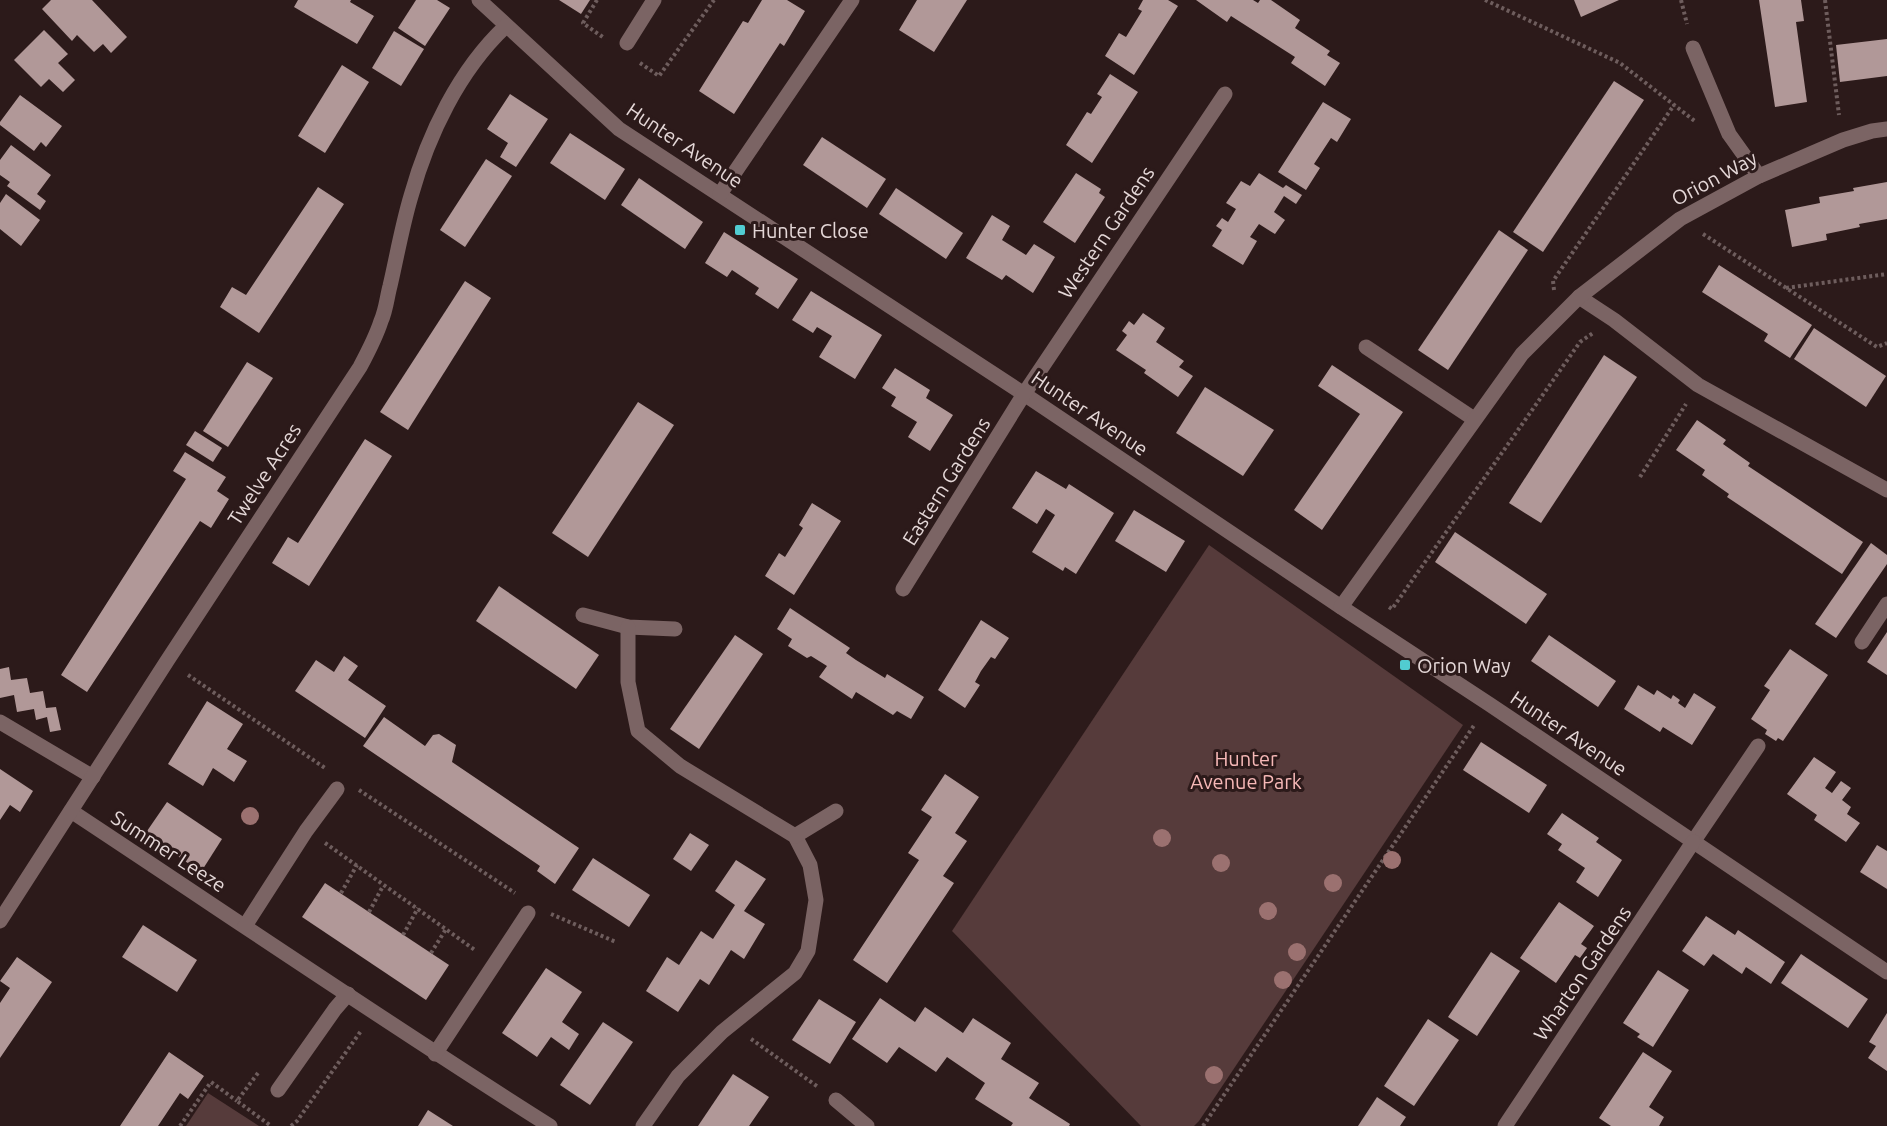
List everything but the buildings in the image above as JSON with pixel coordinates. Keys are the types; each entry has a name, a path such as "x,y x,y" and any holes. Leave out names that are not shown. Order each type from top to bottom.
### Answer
{"street":[{"name":"Hunter Avenue","path":"479,0 619,129 1024,394 1887,972"},
{"path":"627,43 654,0"},
{"path":"720,195 852,0"},
{"name":"Twelve Acres","path":"0,921 373,343 382,319 410,197 433,134 452,96 473,65 506,26"},
{"path":"1693,48 1729,134 1759,176"},
{"name":"Western Gardens","path":"1024,394 1224,94"},
{"name":"Orion Way","path":"1341,607 1522,354 1579,297 1680,219 1759,176 1843,140 1887,129"},
{"path":"1579,297 1614,320 1698,385 1887,490"},
{"path":"1366,347 1474,419"},
{"name":"Eastern Gardens","path":"903,589 1024,394"},
{"path":"1862,642 1887,604"},
{"path":"583,615 628,627 675,629"},
{"path":"628,627 627,682 638,731 680,766 795,836 810,865 816,900 808,951 795,974 722,1032 678,1076 643,1126"},
{"path":"0,722 93,777"},
{"path":"1693,842 1758,746"},
{"path":"245,926 306,831 340,784"},
{"path":"795,836 836,810"},
{"name":"Summer Leeze","path":"70,812 348,994 435,1054 550,1126"},
{"name":"Wharton Gardens","path":"1505,1126 1693,842"},
{"path":"435,1054 532,910"},
{"path":"278,1090 348,994"},
{"path":"836,1100 867,1126"}],"path":[{"path":"1485,0 1620,63 1719,140 1729,134"},
{"path":"1825,0 1843,140"},
{"path":"1554,290 1553,281 1674,105"},
{"path":"1680,219 1876,347 1887,343"},
{"path":"1786,289 1887,274"},
{"path":"1356,584 1392,609 1580,342 1614,320"},
{"path":"1640,477 1698,385"},
{"path":"167,661 340,784 532,910 616,942"},
{"path":"1203,1126 1489,704"},
{"path":"306,831 496,965"},
{"path":"341,893 357,865"},
{"path":"369,912 383,886"},
{"path":"403,935 418,908"},
{"path":"431,953 446,929"},
{"path":"731,1025 836,1100"},
{"path":"291,1126 297,1121 363,1028"},
{"path":"180,1126 211,1082 237,1101"}],"green space":[{"name":"Hunter Avenue Park","path":"1209,545 1463,725 1199,1121 1194,1126 1141,1126 952,931"},
{"path":"208,1093 259,1126 186,1126"}],"place":[{"name":"Hunter Close","path":"740,230"},
{"name":"Orion Way","path":"1405,665"}]}
